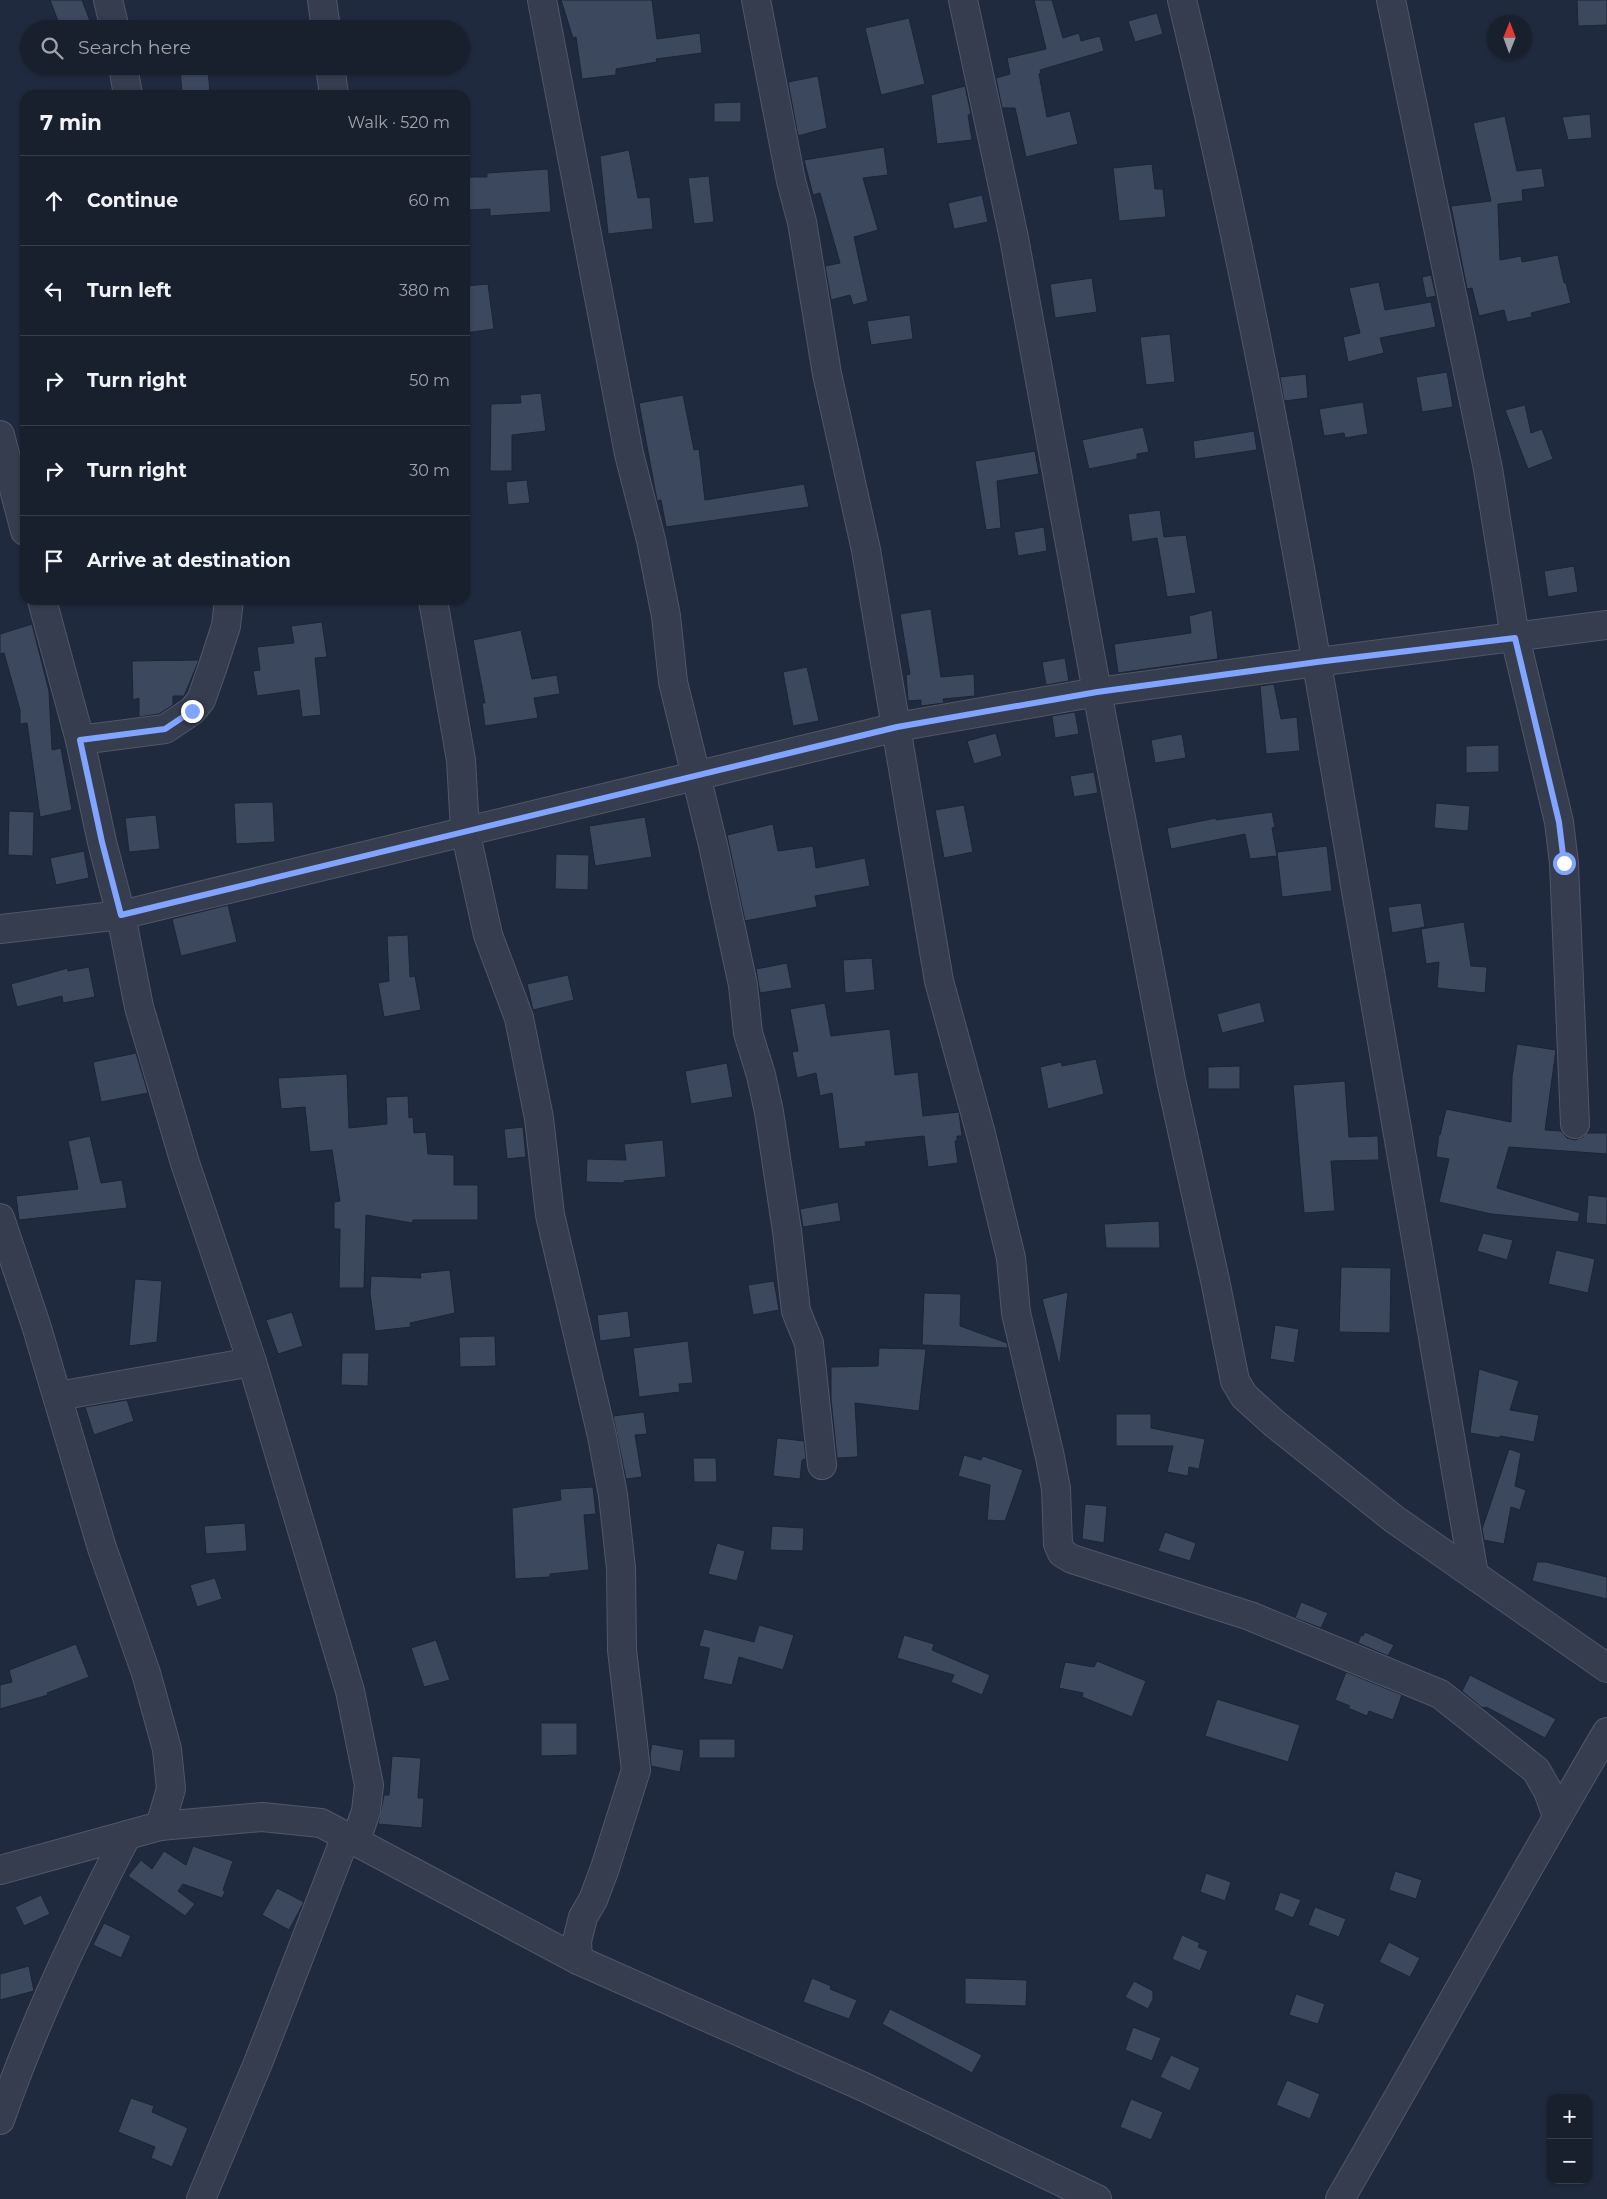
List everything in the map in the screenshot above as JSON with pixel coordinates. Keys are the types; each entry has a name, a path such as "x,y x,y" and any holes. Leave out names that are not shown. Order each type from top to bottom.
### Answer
{"street":[{"path":"108,0 113,20"},
{"path":"322,0 325,20"},
{"path":"542,0 629,454 651,540 666,616 673,682 713,845 743,985 748,1033 761,1074 769,1112 787,1231 796,1311 809,1343 822,1465"},
{"path":"756,0 802,222 827,374 866,550 939,981 1011,1258 1016,1313 1054,1481 1057,1537 1062,1553 1072,1559 1250,1616 1440,1694 1511,1748 1536,1770 1548,1791 1558,1816"},
{"path":"963,0 1016,247 1097,692 1171,1080 1235,1381 1244,1396 1274,1424 1394,1519 1607,1668"},
{"path":"1182,0 1206,100 1251,310 1317,662 1474,1575"},
{"path":"1391,0 1488,469 1515,638 1559,822 1564,863 1575,1124"},
{"path":"125,75 127,90"},
{"path":"331,75 333,90"},
{"path":"0,435 20,512"},
{"path":"43,605 80,740 102,842 121,915 142,1016 185,1163 252,1362 350,1691 369,1785 366,1811 351,1838 201,2199"},
{"path":"80,740 165,729 192,711 201,700 212,669 226,626 228,605"},
{"path":"434,605 461,760 465,830 488,935 519,1018 539,1118 550,1215 602,1436 610,1478 621,1568 622,1650 636,1770 605,1868 583,1917 577,1941 578,1960"},
{"path":"0,929 121,915 465,830 897,727 1097,692 1607,625"},
{"path":"0,1218 58,1396 102,1548 146,1673 167,1749 171,1789 160,1826"},
{"path":"58,1396 252,1362"},
{"path":"1340,2199 1607,1732"},
{"path":"0,1870 160,1826 262,1817 321,1822 578,1960 864,2087 1097,2199"},
{"path":"0,2120 22,2056 91,1903 126,1835"}],"building":[{"path":"50,0 82,0 90,20 58,20"},
{"path":"561,0 652,0 657,39 700,33 702,53 656,59 657,62 616,69 616,75 582,79 576,37 573,38"},
{"path":"1034,0 1052,0 1063,38 1079,33 1081,41 1100,36 1104,51 1040,70 1041,73 1039,74 1047,117 1070,111 1078,144 1026,157 1015,108 1002,108 996,78 1010,74 1007,58 1046,49"},
{"path":"1577,0 1607,0 1607,25 1578,26"},
{"path":"1157,13 1163,34 1135,42 1128,21"},
{"path":"909,18 925,84 881,95 865,28"},
{"path":"181,75 209,75 210,90 182,90"},
{"path":"818,76 827,128 798,136 788,82"},
{"path":"965,86 971,114 968,115 972,140 937,144 931,95"},
{"path":"741,102 741,122 714,122 714,103"},
{"path":"1590,114 1592,138 1568,140 1562,117"},
{"path":"1505,116 1517,171 1542,168 1545,187 1522,190 1523,201 1498,204 1500,260 1521,256 1522,262 1558,255 1564,283 1566,283 1571,303 1531,313 1532,317 1507,322 1504,310 1479,316 1472,288 1467,289 1451,206 1491,201 1473,123"},
{"path":"884,147 888,175 863,178 878,230 854,237 868,301 853,305 850,295 831,300 825,266 840,263 820,193 813,195 804,160"},
{"path":"629,150 638,198 650,197 653,229 608,234 600,156"},
{"path":"1152,164 1155,189 1163,189 1166,217 1119,221 1113,168"},
{"path":"548,169 551,212 490,216 490,209 470,210 470,177 487,177 487,173"},
{"path":"709,176 714,222 694,224 688,178"},
{"path":"982,195 988,222 954,229 948,203"},
{"path":"1430,270 1436,296 1426,298 1422,277 1431,275"},
{"path":"1092,278 1097,312 1055,318 1050,284"},
{"path":"1379,282 1385,310 1431,302 1436,327 1380,338 1384,353 1348,362 1343,337 1360,333 1349,288"},
{"path":"488,284 494,329 470,332 470,286"},
{"path":"910,315 913,339 871,345 867,321"},
{"path":"1170,334 1175,382 1146,385 1140,337"},
{"path":"1447,372 1453,407 1422,412 1416,377"},
{"path":"1306,374 1308,398 1284,401 1280,377"},
{"path":"541,393 546,431 512,435 512,471 490,471 491,404 521,403 520,395"},
{"path":"683,395 694,450 699,449 705,500 804,484 809,507 666,527 661,500 657,501 639,403"},
{"path":"1363,402 1368,434 1345,438 1344,433 1324,436 1319,409"},
{"path":"1525,405 1531,433 1542,429 1553,459 1528,469 1505,410"},
{"path":"1143,427 1149,452 1137,454 1137,459 1089,469 1082,440"},
{"path":"1254,431 1257,450 1195,459 1193,441"},
{"path":"1035,451 1039,474 997,481 1001,528 986,530 975,461"},
{"path":"527,480 530,503 508,505 506,482"},
{"path":"1160,510 1164,537 1186,535 1196,593 1167,597 1157,538 1132,542 1128,514"},
{"path":"1044,527 1047,551 1018,556 1014,532"},
{"path":"1574,566 1578,592 1548,597 1544,571"},
{"path":"931,609 941,677 974,674 975,696 943,699 944,703 921,706 921,700 908,701 906,675 910,674 900,614"},
{"path":"1212,610 1218,659 1118,673 1114,644 1191,633 1189,616"},
{"path":"322,622 327,657 315,658 321,715 302,717 299,690 257,696 253,671 260,670 257,647 294,643 291,626"},
{"path":"32,624 49,691 52,750 61,748 72,810 40,817 27,723 20,724 20,710 4,653 0,654 0,634"},
{"path":"521,630 532,679 557,675 560,694 534,698 538,718 485,726 482,703 485,703 473,640"},
{"path":"1065,658 1069,681 1046,685 1042,662"},
{"path":"199,660 184,696 173,696 173,705 159,714 139,717 139,698 133,700 132,661"},
{"path":"807,667 819,721 793,726 783,672"},
{"path":"1274,684 1281,719 1297,717 1300,751 1266,754 1260,686"},
{"path":"1075,712 1079,734 1055,738 1052,716"},
{"path":"996,733 1002,756 974,764 967,741"},
{"path":"1182,734 1186,758 1155,763 1151,740"},
{"path":"1499,745 1499,772 1466,773 1466,746"},
{"path":"1094,772 1098,793 1074,797 1070,776"},
{"path":"273,802 275,842 236,844 234,803"},
{"path":"1436,803 1470,806 1468,831 1434,828"},
{"path":"964,805 973,852 944,858 935,810"},
{"path":"9,811 34,812 33,856 8,855"},
{"path":"1272,812 1275,827 1272,828 1277,856 1250,859 1245,834 1171,849 1167,828 1216,818 1216,820"},
{"path":"156,815 160,849 129,852 125,818"},
{"path":"645,817 652,857 595,866 589,826"},
{"path":"773,824 778,851 813,846 816,868 865,858 870,886 815,896 817,907 745,921 727,835"},
{"path":"1327,846 1332,891 1282,897 1277,852"},
{"path":"84,851 89,878 56,885 50,858"},
{"path":"556,854 589,855 588,890 555,889"},
{"path":"1421,903 1425,927 1392,933 1388,907"},
{"path":"228,905 237,942 181,956 172,919"},
{"path":"1464,922 1471,966 1487,967 1485,993 1437,988 1439,962 1426,964 1421,929"},
{"path":"408,935 410,977 415,976 421,1010 384,1017 378,983 389,981 387,936"},
{"path":"872,958 875,990 845,993 843,960"},
{"path":"787,963 792,988 760,993 756,969"},
{"path":"89,967 95,997 63,1003 62,996 17,1007 11,984 68,968 68,971"},
{"path":"568,975 574,1000 533,1010 527,984"},
{"path":"1260,1002 1265,1022 1222,1033 1217,1014"},
{"path":"825,1003 831,1036 890,1029 895,1075 918,1072 923,1116 959,1112 962,1136 957,1136 957,1141 955,1141 958,1163 928,1167 924,1136 865,1142 866,1146 839,1149 832,1093 820,1096 816,1073 797,1078 792,1052 798,1051 790,1009"},
{"path":"1517,1044 1556,1050 1545,1130 1561,1131 1567,1138 1575,1140 1587,1133 1607,1133 1607,1154 1509,1147 1497,1188 1580,1213 1578,1222 1491,1214 1439,1202 1449,1159 1436,1157 1439,1134 1446,1109 1511,1122 1512,1076"},
{"path":"136,1053 148,1093 101,1102 93,1062"},
{"path":"1096,1059 1104,1094 1048,1109 1040,1067 1061,1062 1062,1066"},
{"path":"727,1063 733,1097 691,1104 685,1071"},
{"path":"1240,1066 1240,1089 1208,1089 1208,1067"},
{"path":"347,1074 349,1128 387,1124 386,1097 408,1096 409,1118 413,1117 414,1133 426,1132 428,1154 454,1155 454,1185 478,1185 478,1220 413,1220 412,1223 366,1215 364,1288 339,1288 340,1229 334,1229 334,1202 340,1201 332,1150 310,1152 305,1107 281,1109 278,1078"},
{"path":"1345,1081 1349,1137 1378,1136 1379,1160 1331,1161 1335,1211 1304,1213 1293,1085"},
{"path":"523,1127 526,1157 507,1159 504,1129"},
{"path":"90,1136 101,1183 122,1180 127,1208 19,1220 16,1196 78,1189 68,1141"},
{"path":"663,1140 666,1177 624,1181 624,1183 586,1182 587,1159 626,1160 624,1144"},
{"path":"1588,1195 1607,1197 1607,1225 1586,1223"},
{"path":"838,1202 841,1221 803,1227 800,1209"},
{"path":"1159,1221 1160,1248 1106,1248 1104,1224"},
{"path":"1483,1233 1513,1240 1507,1260 1477,1251"},
{"path":"1556,1250 1595,1259 1588,1293 1548,1284"},
{"path":"1341,1267 1391,1268 1390,1333 1339,1332"},
{"path":"450,1270 455,1313 410,1323 411,1327 375,1331 370,1293 371,1276 421,1278 420,1273"},
{"path":"135,1279 162,1281 157,1342 129,1346"},
{"path":"774,1281 779,1310 753,1315 748,1285"},
{"path":"1068,1292 1060,1363 1059,1364 1042,1299"},
{"path":"924,1293 961,1294 960,1326 1007,1343 1008,1348 922,1345"},
{"path":"628,1311 631,1337 600,1341 597,1315"},
{"path":"292,1312 303,1346 278,1354 266,1320"},
{"path":"1275,1325 1299,1329 1294,1363 1270,1359"},
{"path":"495,1336 496,1366 460,1367 459,1337"},
{"path":"688,1341 693,1383 679,1384 680,1392 639,1397 633,1348"},
{"path":"879,1348 926,1349 919,1411 855,1403 858,1457 837,1458 831,1399 831,1367 878,1366"},
{"path":"342,1353 369,1353 368,1386 341,1385"},
{"path":"1479,1369 1519,1381 1510,1410 1539,1415 1534,1442 1470,1433"},
{"path":"127,1400 134,1421 94,1435 85,1407"},
{"path":"644,1412 647,1434 635,1435 642,1477 626,1479 613,1416"},
{"path":"1116,1414 1151,1414 1151,1428 1205,1439 1199,1469 1189,1467 1188,1476 1167,1472 1173,1446 1116,1446"},
{"path":"777,1438 804,1441 806,1459 802,1460 800,1479 773,1476"},
{"path":"1509,1449 1521,1453 1515,1486 1526,1490 1520,1510 1511,1507 1504,1544 1484,1540 1482,1529"},
{"path":"964,1455 981,1460 983,1456 1023,1470 1005,1521 987,1520 990,1485 958,1476"},
{"path":"693,1458 716,1458 717,1482 694,1482"},
{"path":"593,1487 596,1514 584,1515 589,1570 550,1574 550,1577 515,1579 512,1508 561,1500 560,1489"},
{"path":"1085,1504 1107,1506 1104,1543 1082,1539"},
{"path":"245,1523 247,1551 206,1554 204,1526"},
{"path":"772,1526 804,1528 803,1551 770,1550"},
{"path":"1165,1532 1196,1543 1190,1561 1158,1551"},
{"path":"717,1543 745,1551 737,1581 708,1574"},
{"path":"1537,1562 1546,1562 1607,1577 1607,1599 1532,1581"},
{"path":"215,1578 222,1599 197,1607 190,1585"},
{"path":"1301,1602 1328,1613 1321,1628 1295,1618"},
{"path":"759,1625 794,1635 783,1670 739,1657 732,1685 703,1679 709,1651 709,1648 699,1646 704,1629 754,1642"},
{"path":"1365,1632 1394,1645 1388,1656 1358,1643 1361,1635 1363,1636"},
{"path":"904,1635 934,1644 932,1650 990,1675 982,1695 951,1682 954,1675 897,1658"},
{"path":"436,1640 450,1680 424,1687 411,1648"},
{"path":"76,1644 89,1677 47,1693 48,1695 0,1709 0,1685 12,1682 9,1670"},
{"path":"1097,1661 1146,1681 1132,1717 1082,1697 1083,1693 1059,1688 1065,1662 1094,1667"},
{"path":"1346,1672 1402,1695 1393,1720 1369,1711 1367,1716 1335,1700"},
{"path":"1470,1675 1556,1719 1545,1738 1486,1707 1481,1707 1462,1691"},
{"path":"1217,1699 1300,1725 1288,1762 1205,1736"},
{"path":"541,1723 577,1723 577,1755 541,1756"},
{"path":"699,1739 735,1739 735,1758 699,1758"},
{"path":"652,1744 684,1750 680,1772 651,1766 650,1754"},
{"path":"392,1756 421,1758 418,1798 424,1798 422,1828 378,1824 384,1795 389,1795"},
{"path":"193,1846 233,1861 222,1898 183,1884 178,1891 195,1904 185,1916 128,1876 141,1860 152,1869 164,1851 186,1865"},
{"path":"1395,1871 1422,1880 1416,1899 1389,1890"},
{"path":"1206,1873 1231,1882 1225,1901 1200,1892"},
{"path":"277,1888 304,1902 289,1930 262,1915"},
{"path":"1280,1892 1301,1900 1293,1918 1274,1910"},
{"path":"41,1895 50,1914 24,1926 15,1907"},
{"path":"1315,1907 1346,1919 1339,1937 1308,1925"},
{"path":"104,1923 131,1936 121,1958 93,1945"},
{"path":"1182,1935 1200,1943 1198,1947 1208,1951 1200,1971 1172,1959"},
{"path":"1389,1942 1420,1958 1410,1977 1379,1962"},
{"path":"29,1966 34,1991 0,2000 0,1974"},
{"path":"812,1978 831,1986 830,1989 857,2000 849,2019 803,2002"},
{"path":"965,1978 1027,1980 1026,2006 965,2004"},
{"path":"1134,1981 1153,1991 1153,1999 1148,2009 1125,1997"},
{"path":"1296,1994 1325,2004 1318,2024 1289,2015"},
{"path":"890,2009 982,2055 972,2073 882,2024"},
{"path":"1133,2027 1161,2038 1152,2061 1125,2050"},
{"path":"1171,2055 1200,2068 1190,2091 1160,2077"},
{"path":"1287,2080 1320,2094 1310,2119 1276,2105"},
{"path":"131,2098 154,2106 152,2112 188,2128 172,2167 151,2158 155,2147 118,2132"},
{"path":"1131,2099 1163,2112 1151,2140 1120,2127"}],"route":[{"path":"192,711 180,722 165,729 80,740 102,842 121,915 465,830 897,727 1097,692 1317,662 1515,638 1559,822 1564,863"}]}
